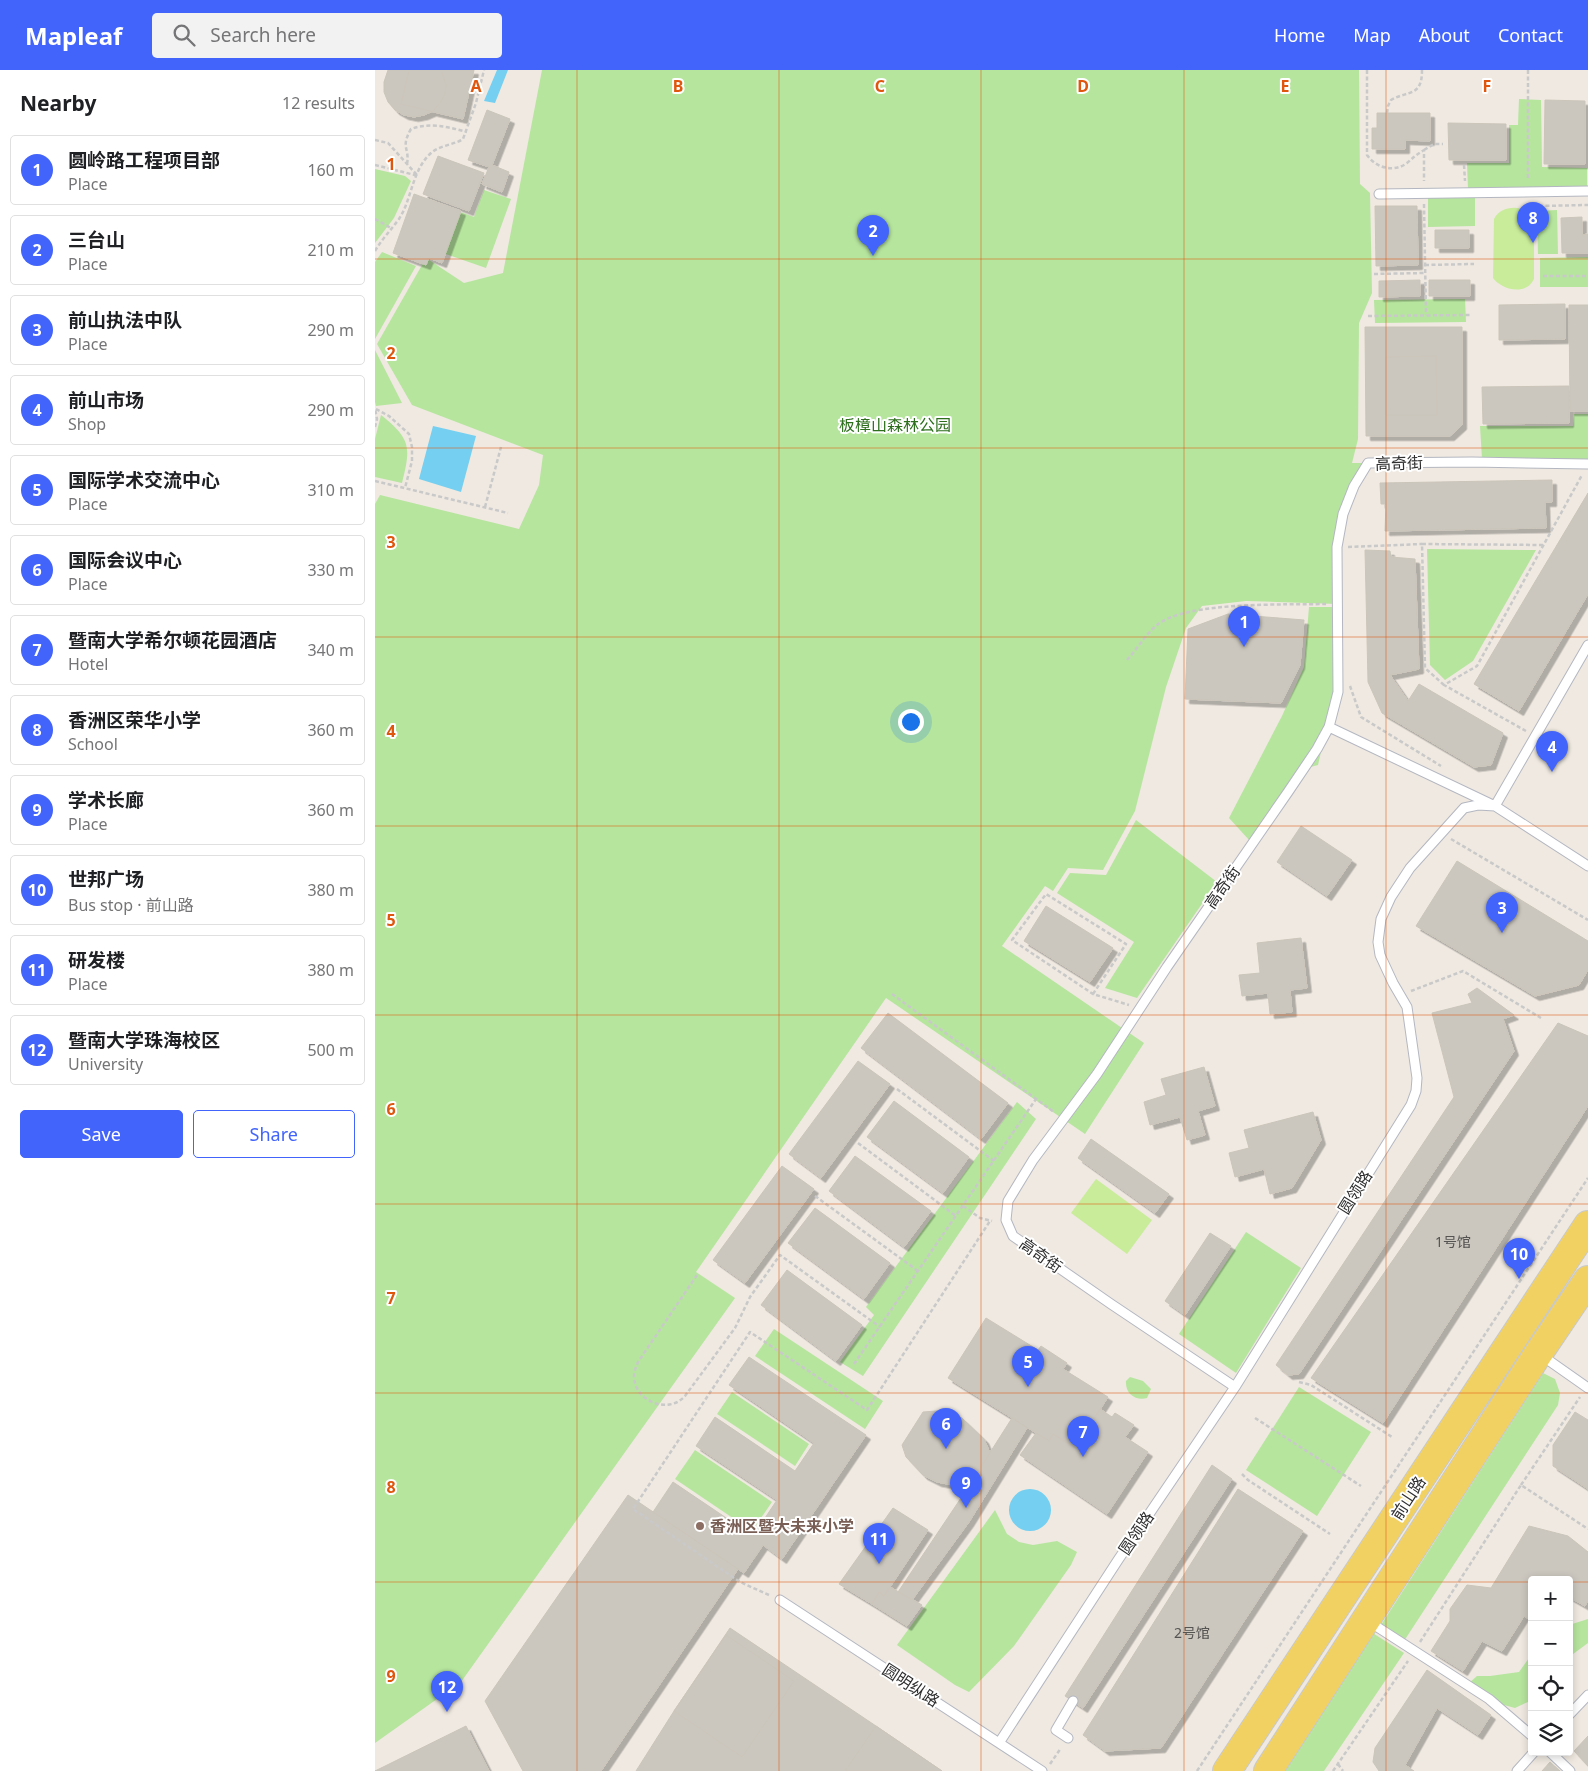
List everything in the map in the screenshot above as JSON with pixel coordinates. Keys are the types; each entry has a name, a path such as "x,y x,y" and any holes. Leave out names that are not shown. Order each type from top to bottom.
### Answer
{"main road":[{"name":"前山路","path":"1227,1771 1588,1225"},
{"name":"前山路","path":"1268,1771 1588,1280"}],"lane":[{"path":"1379,194 1588,191"},
{"name":"高奇街","path":"1235,1387 1013,1236 1006,1220 1008,1202 1033,1160 1097,1074 1140,1008 1289,792 1329,727 1338,692 1337,547 1343,514 1354,486 1368,463 1588,464"},
{"path":"1495,806 1588,645"},
{"path":"1329,727 1495,806 1588,866"},
{"name":"圆领路","path":"999,1743 1117,1560 1235,1387 1411,1105 1416,1091 1417,1078 1407,1007 1380,956 1378,942 1381,919 1391,898 1410,868 1464,808 1478,805 1495,806"},
{"path":"1538,1354 1587,1387"},
{"name":"圆明纵路","path":"780,1600 1043,1771"},
{"path":"1366,1620 1489,1699 1528,1733"},
{"path":"1573,1711 1588,1695"},
{"path":"1068,1738 1056,1730 1073,1701"},
{"path":"1517,1771 1530,1756"},
{"path":"1554,1756 1569,1771"}],"path":[{"path":"375,251 399,219 417,175 431,153 463,140 467,132 484,70"},
{"path":"1367,70 1367,155 1372,162 1383,168 1395,168 1406,164 1414,155 1434,144 1443,144"},
{"path":"1387,113 1391,100 1418,89 1421,85 1422,70"},
{"path":"1527,70 1528,192"},
{"path":"407,164 405,142 411,129 421,125 442,126 467,132"},
{"path":"375,140 388,143 417,175"},
{"path":"1424,150 1423,193 1426,315"},
{"path":"1464,165 1465,192"},
{"path":"375,166 417,175"},
{"path":"1539,206 1588,205"},
{"path":"375,219 391,228"},
{"path":"1425,265 1474,264"},
{"path":"1374,274 1425,273"},
{"path":"1543,276 1588,276"},
{"path":"1367,316 1471,315"},
{"path":"375,409 377,419 375,427"},
{"path":"375,409 389,416 409,434 412,447 412,461 405,488"},
{"path":"485,508 501,447"},
{"path":"1444,685 1477,666 1583,473"},
{"path":"375,481 508,513"},
{"path":"1422,544 1425,668 1444,685 1536,737"},
{"path":"1337,547 1422,544 1543,545"},
{"path":"1127,660 1157,625 1174,616 1246,605 1337,604"},
{"path":"1338,668 1350,685 1361,717 1445,769"},
{"path":"1441,833 1588,920"},
{"path":"1093,994 1126,944 1046,894 1012,940 1093,994 1140,1008"},
{"path":"1400,995 1463,971 1541,1018"},
{"path":"892,994 1063,1119"},
{"path":"897,1089 994,1161"},
{"path":"854,1364 1036,1099"},
{"path":"858,1142 956,1216"},
{"path":"1197,1771 1588,1178"},
{"path":"815,1196 918,1271"},
{"path":"963,1206 979,1218 990,1221 1006,1220"},
{"path":"780,1600 740,1582 633,1509 750,1332 867,1410 990,1221"},
{"path":"697,1275 638,1362 635,1370 634,1378 642,1395 658,1405 665,1407 673,1405 680,1402 685,1396 735,1328 750,1297 780,1255 880,1327"},
{"path":"1299,1382 1311,1385 1392,1437"},
{"path":"1333,1771 1587,1387"},
{"path":"1255,1418 1361,1486"},
{"path":"1242,1474 1248,1480 1330,1534"},
{"path":"1521,1485 1588,1529"},
{"path":"1043,1771 1068,1738"},
{"path":"1337,1764 1343,1771"}],"green space":[{"name":"板樟山森林公园","path":"542,70 1359,70 1360,184 1370,193 1372,293 1359,323 1358,439 1352,463 1368,463 1342,515 1337,604 1246,601 1202,606 1186,628 1166,687 1135,811 1103,870 1068,868 1053,891 1045,886 1002,946 1144,1043 1085,1134 886,998 696,1272 735,1298 461,1682 375,1743 375,504 380,495 519,529 539,485 543,455 412,405 377,344 426,258 464,283 503,273"},
{"path":"1519,99 1541,100 1542,167 1587,168 1587,188 1468,189 1467,163 1509,163 1509,125 1518,125"},
{"path":"375,169 405,176 411,181 394,218 375,243"},
{"path":"484,190 511,199 486,268 440,252 455,210 474,217"},
{"path":"1428,196 1475,196 1475,226 1428,227"},
{"path":"1527,207 1534,207 1534,279 1525,288 1508,288 1502,286 1493,278 1494,219 1500,212 1509,208 1527,211"},
{"path":"1557,210 1558,254 1538,254 1537,211"},
{"path":"382,252 416,266 375,339 375,262"},
{"path":"1588,257 1588,287 1540,287 1540,258"},
{"path":"1465,299 1466,322 1375,323 1374,300"},
{"path":"375,350 402,403 376,406"},
{"path":"1574,414 1588,414 1588,460 1482,459 1480,426 1573,426"},
{"path":"381,415 398,431 406,444 407,461 402,483 375,477 375,439"},
{"path":"1427,549 1536,550 1473,661 1445,680 1430,665"},
{"path":"1309,607 1334,607 1335,691 1318,765 1299,770 1250,841 1229,818 1282,716 1304,667"},
{"path":"1136,820 1217,882 1137,998 1105,988 1134,942 1057,893 1070,873 1106,875"},
{"path":"1017,1102 1036,1119 863,1376 840,1362 874,1315 866,1307"},
{"path":"1096,1179 1152,1220 1127,1254 1071,1213"},
{"path":"1246,1232 1301,1268 1236,1373 1179,1334"},
{"path":"774,1329 883,1401 865,1429 755,1356"},
{"path":"1543,1373 1555,1379 1560,1393 1558,1405 1404,1641 1381,1625"},
{"path":"1130,1377 1143,1381 1151,1389 1147,1398 1135,1397 1129,1393 1126,1381"},
{"path":"1299,1387 1371,1432 1317,1516 1246,1470"},
{"path":"732,1392 809,1444 795,1466 717,1414"},
{"path":"695,1450 772,1502 752,1531 675,1479"},
{"path":"995,1510 1007,1534 1019,1542 1033,1545 1057,1541 1077,1552 1071,1565 1014,1646 969,1692 955,1685 897,1645"},
{"path":"1588,1619 1588,1643 1573,1654 1573,1624"},
{"path":"1368,1630 1404,1653 1324,1771 1277,1771"},
{"path":"1528,1660 1528,1702 1515,1708 1504,1705 1468,1684 1477,1676 1519,1672"}],"water":[{"path":"497,70 508,70 495,103 484,101"},
{"path":"433,426 476,436 461,492 419,479"},
{"path":"1034,1489 1042,1492 1048,1498 1051,1510 1048,1522 1042,1528 1026,1531 1018,1528 1012,1522 1009,1506 1012,1498 1018,1492"}],"building":[{"path":"388,70 441,70 446,85 445,94 433,111 414,117 404,115 395,110 388,102 384,92 384,82"},
{"path":"409,70 474,70 463,119 401,104"},
{"path":"1545,100 1585,101 1585,164 1544,164"},
{"path":"487,110 510,119 492,165 509,172 502,192 482,184 489,167 468,160"},
{"path":"1377,113 1430,113 1430,141 1405,140 1405,149 1372,149 1372,128 1377,128"},
{"path":"1448,123 1506,124 1506,160 1449,160"},
{"path":"438,156 484,173 469,211 423,194"},
{"path":"414,194 461,211 442,263 429,258 426,265 393,253"},
{"path":"1375,206 1417,206 1418,265 1376,266"},
{"path":"1582,217 1582,235 1588,234 1588,253 1562,253 1561,218"},
{"path":"1435,230 1469,230 1469,248 1435,248"},
{"path":"1420,280 1420,296 1379,297 1379,281"},
{"path":"1429,280 1470,280 1470,296 1429,296"},
{"path":"1565,304 1565,339 1499,340 1499,305"},
{"path":"1569,305 1588,305 1588,411 1570,411"},
{"path":"1365,327 1462,327 1462,425 1450,436 1366,436"},
{"path":"1436,356 1437,415 1386,415 1386,357"},
{"path":"1569,386 1569,423 1483,424 1482,387"},
{"path":"1552,480 1552,502 1545,502 1546,528 1385,531 1386,504 1381,504 1380,483"},
{"path":"1588,493 1588,594 1519,711 1474,684"},
{"path":"1365,550 1390,551 1391,557 1415,559 1419,669 1390,675 1408,701 1419,684 1503,733 1491,765 1474,767 1382,713 1368,682"},
{"path":"1228,614 1304,620 1300,665 1281,703 1185,699 1188,629"},
{"path":"1301,826 1352,860 1327,896 1277,862"},
{"path":"1457,861 1588,941 1588,970 1579,985 1535,996 1416,926"},
{"path":"1046,906 1113,948 1090,982 1024,941"},
{"path":"1301,938 1307,988 1290,990 1292,1012 1270,1014 1268,993 1242,996 1239,975 1260,973 1257,943"},
{"path":"1477,988 1514,1015 1503,1019 1514,1051 1299,1374 1288,1375 1276,1365 1454,1097 1432,1013 1472,1003 1468,994"},
{"path":"888,1013 1008,1103 981,1139 861,1048"},
{"path":"1558,1023 1588,1036 1588,1106 1383,1423 1311,1378"},
{"path":"858,1061 890,1084 821,1178 789,1154"},
{"path":"1204,1067 1215,1106 1198,1111 1205,1135 1187,1140 1180,1117 1150,1125 1144,1102 1166,1095 1161,1079"},
{"path":"894,1101 969,1157 943,1193 867,1137"},
{"path":"1313,1112 1321,1140 1292,1188 1270,1194 1264,1169 1235,1177 1229,1153 1249,1148 1244,1130"},
{"path":"1091,1139 1169,1194 1155,1213 1078,1158"},
{"path":"855,1156 931,1211 904,1247 829,1191"},
{"path":"782,1166 814,1189 745,1283 713,1260"},
{"path":"815,1208 890,1263 864,1299 788,1243"},
{"path":"1210,1233 1231,1246 1185,1315 1165,1301"},
{"path":"787,1270 862,1325 836,1361 761,1305"},
{"path":"986,1318 1038,1350 1041,1346 1067,1363 1063,1369 1108,1397 1092,1422 1099,1426 1082,1452 1053,1434 1049,1441 948,1378"},
{"path":"749,1357 866,1435 782,1559 763,1545 744,1573 653,1512 673,1482 753,1536 777,1500 696,1446 715,1417 795,1471 814,1443 729,1385"},
{"path":"1100,1409 1112,1417 1115,1413 1134,1425 1125,1437 1148,1452 1107,1514 1020,1455 1036,1433 1049,1441 1053,1434 1082,1452 1099,1426 1092,1422"},
{"path":"936,1411 962,1418 984,1439 990,1453 970,1484 953,1485 937,1482 923,1475 906,1457 902,1445 923,1412"},
{"path":"1575,1412 1588,1420 1588,1489 1553,1466 1553,1445"},
{"path":"1012,1418 1027,1428 969,1522 912,1600 898,1592 963,1495"},
{"path":"1212,1465 1232,1479 1083,1708 1065,1696"},
{"path":"1238,1489 1303,1531 1161,1748 1105,1751 1083,1735"},
{"path":"628,1495 738,1569 601,1771 523,1771 485,1701"},
{"path":"893,1508 928,1530 884,1596 879,1592 872,1604 839,1584"},
{"path":"1529,1526 1568,1536 1588,1552 1588,1600 1585,1606 1573,1599 1573,1576 1528,1576 1528,1618 1524,1616 1502,1651 1482,1641 1463,1671 1431,1651 1450,1621 1450,1609 1467,1585 1491,1588"},
{"path":"890,1587 922,1605 907,1626 872,1604 879,1592 884,1596"},
{"path":"730,1628 876,1726 942,1771 636,1771"},
{"path":"726,1635 794,1681 742,1757 674,1711"},
{"path":"1427,1670 1491,1715 1478,1735 1437,1708 1405,1765 1414,1771 1379,1771 1373,1762 1375,1748"},
{"path":"466,1726 489,1771 375,1771"},
{"path":"876,1726 942,1771 845,1771"},
{"path":"1588,1736 1588,1766 1574,1751"},
{"path":"1550,1762 1560,1771 1542,1771"}],"place":[{"name":"香洲区荣华小学","path":"1533,243"},
{"name":"三台山","path":"873,256"},
{"name":"圆岭路工程项目部","path":"1244,647"},
{"name":"前山市场","path":"1552,772"},
{"name":"前山执法中队","path":"1502,933"},
{"name":"世邦广场","path":"1519,1279"},
{"name":"国际学术交流中心","path":"1028,1387"},
{"name":"国际会议中心","path":"946,1449"},
{"name":"暨南大学希尔顿花园酒店","path":"1083,1457"},
{"name":"学术长廊","path":"966,1508"},
{"name":"香洲区暨大未来小学","path":"700,1526"},
{"name":"研发楼","path":"879,1564"},
{"name":"暨南大学珠海校区","path":"447,1712"}]}
